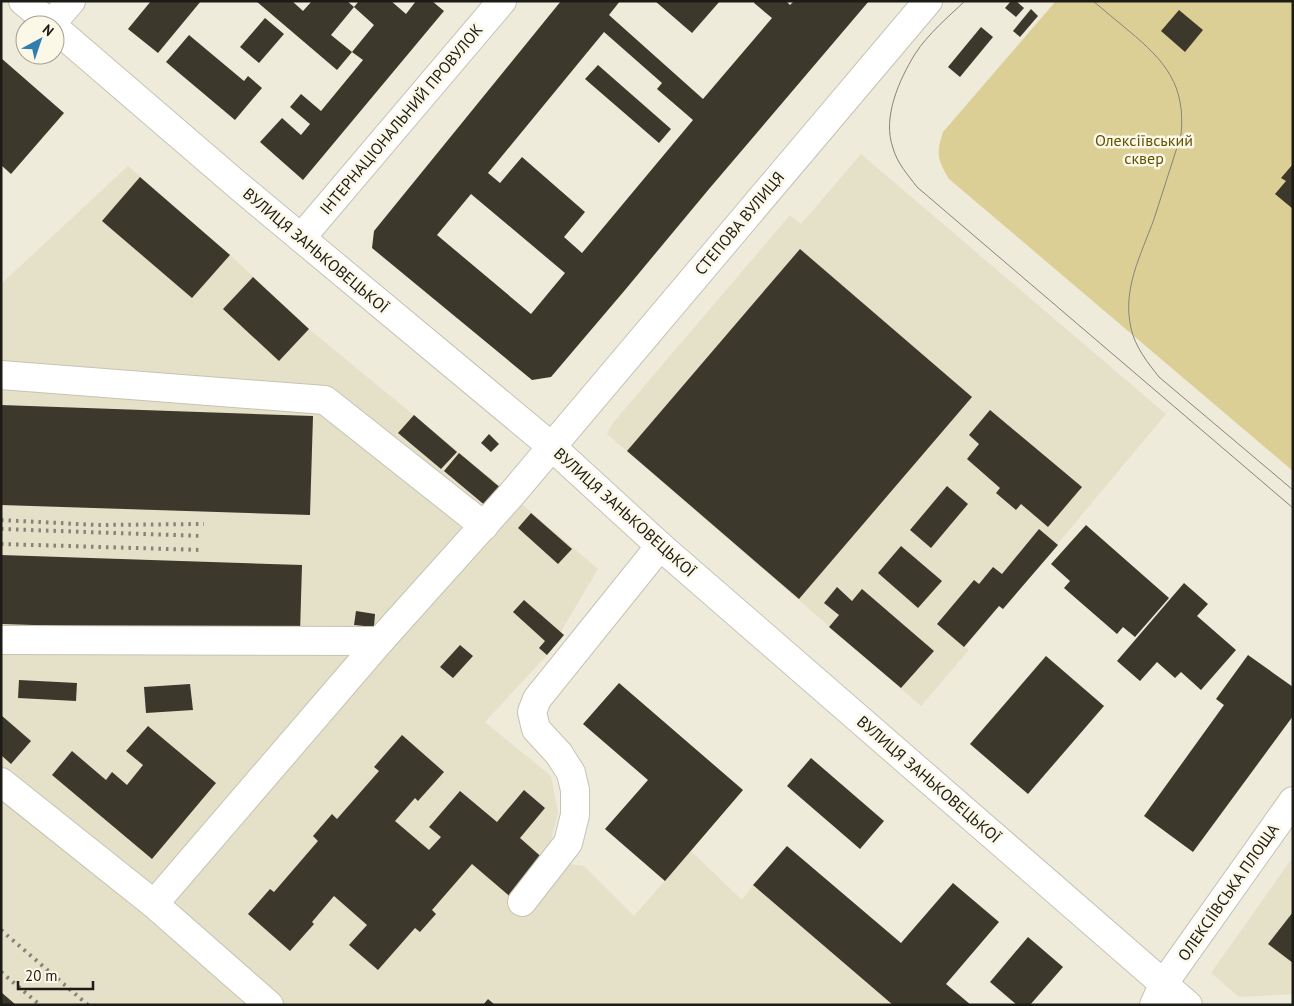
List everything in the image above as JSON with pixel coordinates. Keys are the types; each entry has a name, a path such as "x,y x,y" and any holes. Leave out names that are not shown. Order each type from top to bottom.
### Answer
{"street":[{"path":"23,1 40,15"},
{"path":"60,15 71,1"},
{"name":"ІНТЕРНАЦІОНАЛЬНИЙ ПРОВУЛОК","path":"301,238 502,1"},
{"name":"СТЕПОВА ВУЛИЦЯ","path":"154,904 380,641 484,526 928,1"},
{"name":"ВУЛИЦЯ ЗАНЬКОВЕЦЬКОЇ","path":"65,37 301,238 551,446 1159,994 1188,1005"},
{"path":"1,375 325,400 484,526"},
{"path":"522,902 568,844 575,815 575,790 571,773 559,754 536,729 532,712 537,699 660,546"},
{"path":"1,640 380,641"},
{"path":"1,782 154,904 268,1005"},
{"name":"ОЛЕКСІЇВСЬКА ПЛОЩА","path":"1138,1005 1159,994 1293,801"}],"shaded area":[{"path":"861,154 1166,414 1003,609 999,606 965,647 969,650 921,706 607,434 612,424 790,215 801,224"},
{"path":"128,166 230,255 309,329 598,569 547,655 485,722 551,776 558,812 546,861 584,866 634,916 691,851 742,900 753,885 893,1005 1,1005 1,284"},
{"path":"1293,857 1293,994 1239,997 1211,973"}],"green space":[{"name":"Олексіївський сквер","path":"1056,1 1293,1 1293,471 949,179 942,166 939,146 943,132"}],"building":[{"path":"151,1 201,1 158,53 128,29"},
{"path":"256,1 292,1 303,11 312,1 347,1 354,7 331,35 352,52 337,70"},
{"path":"359,1 391,1 406,14 416,1 432,1 444,11 303,180 260,142 282,118 301,135 310,124 290,107 301,94 321,111 363,60 352,52 374,25 354,7"},
{"path":"561,1 620,1 609,15 703,99 772,18 754,3 755,1 786,1 790,5 794,1 869,1 551,377 532,380 372,248 374,231","holes":["604,32 662,83 657,89 693,120 582,253 564,237 585,212 522,157 500,183 488,173","471,194 565,273 531,314 437,235"]},
{"path":"655,1 720,1 692,33"},
{"path":"1011,1 1016,1 1024,8 1016,17 1005,8"},
{"path":"1031,9 1038,16 1020,37 1013,31"},
{"path":"1179,10 1203,30 1185,52 1161,31"},
{"path":"265,18 284,34 259,63 240,47"},
{"path":"981,27 993,37 960,77 948,67"},
{"path":"189,35 244,81 248,76 262,88 235,120 166,62"},
{"path":"1,58 64,113 11,174 1,165"},
{"path":"598,65 671,129 659,143 585,79"},
{"path":"1293,164 1293,209 1275,194 1286,181 1281,178"},
{"path":"140,177 230,255 192,298 102,221"},
{"path":"800,249 972,397 799,599 627,451"},
{"path":"253,277 309,329 279,361 223,309"},
{"path":"1,405 313,416 310,515 1,505"},
{"path":"990,410 1082,487 1048,527 1021,504 1016,510 996,493 1000,488 967,459 979,444 969,435"},
{"path":"414,415 457,452 441,469 398,433"},
{"path":"489,434 499,444 491,452 481,443"},
{"path":"459,453 502,489 487,507 444,471"},
{"path":"947,486 968,504 931,548 910,530"},
{"path":"531,513 572,549 558,564 518,528"},
{"path":"1086,525 1169,598 1135,637 1123,627 1117,634 1064,588 1070,581 1051,564"},
{"path":"1039,529 1058,545 1003,609 999,606 964,647 937,624 974,580 979,584 993,567 1002,574"},
{"path":"901,546 942,581 918,608 878,573"},
{"path":"1,555 302,565 300,633 1,624"},
{"path":"1184,583 1208,604 1197,616 1236,650 1201,690 1181,672 1175,678 1157,662 1140,681 1117,661"},
{"path":"837,587 852,601 862,589 934,651 901,688 829,627 839,615 824,603"},
{"path":"524,600 564,635 547,655 539,648 545,641 513,612"},
{"path":"356,611 375,614 374,627 354,625"},
{"path":"460,645 473,656 453,678 440,667"},
{"path":"1248,655 1293,687 1293,716 1193,852 1144,816 1224,705 1216,699"},
{"path":"1046,656 1104,706 1028,794 970,744"},
{"path":"19,680 77,683 76,701 18,698"},
{"path":"619,683 743,790 665,881 605,829 648,780 583,724"},
{"path":"190,684 193,710 146,713 144,687"},
{"path":"1,715 31,741 11,764 1,755"},
{"path":"148,726 216,783 152,859 52,775 72,751 106,780 112,772 127,785 143,765 126,751"},
{"path":"402,735 444,772 418,801 415,798 395,821 429,850 441,837 429,827 460,791 497,822 524,790 545,808 520,838 546,861 513,899 472,864 432,910 436,914 420,932 415,928 378,970 349,945 367,925 334,896 312,922 314,924 290,951 248,914 270,889 274,892 318,841 313,836 332,814 337,819 379,771 374,767"},
{"path":"811,758 884,821 860,849 787,786"},
{"path":"787,846 901,943 953,883 999,922 946,984 971,1005 893,1005 753,885"},
{"path":"1293,912 1293,963 1268,944"},
{"path":"1028,937 1063,967 1030,1005 1017,1005 990,982"},
{"path":"1,992 16,1005 1,1005"},
{"path":"488,999 495,1005 483,1005"}],"tram line":[{"path":"965,1 938,26 920,47 898,87 891,112 890,136 900,164 917,187 1293,508"},
{"path":"1093,1 1142,42 1163,64 1176,88 1182,117 1181,135 1154,219 1134,272 1129,300 1129,314 1133,335 1142,354 1159,377 1293,490"}],"railway":[{"path":"1,520 97,525 204,524"},
{"path":"1,529 202,536"},
{"path":"1,544 202,550"},
{"path":"1,930 88,1005"},
{"path":"1,972 40,1005"}]}
